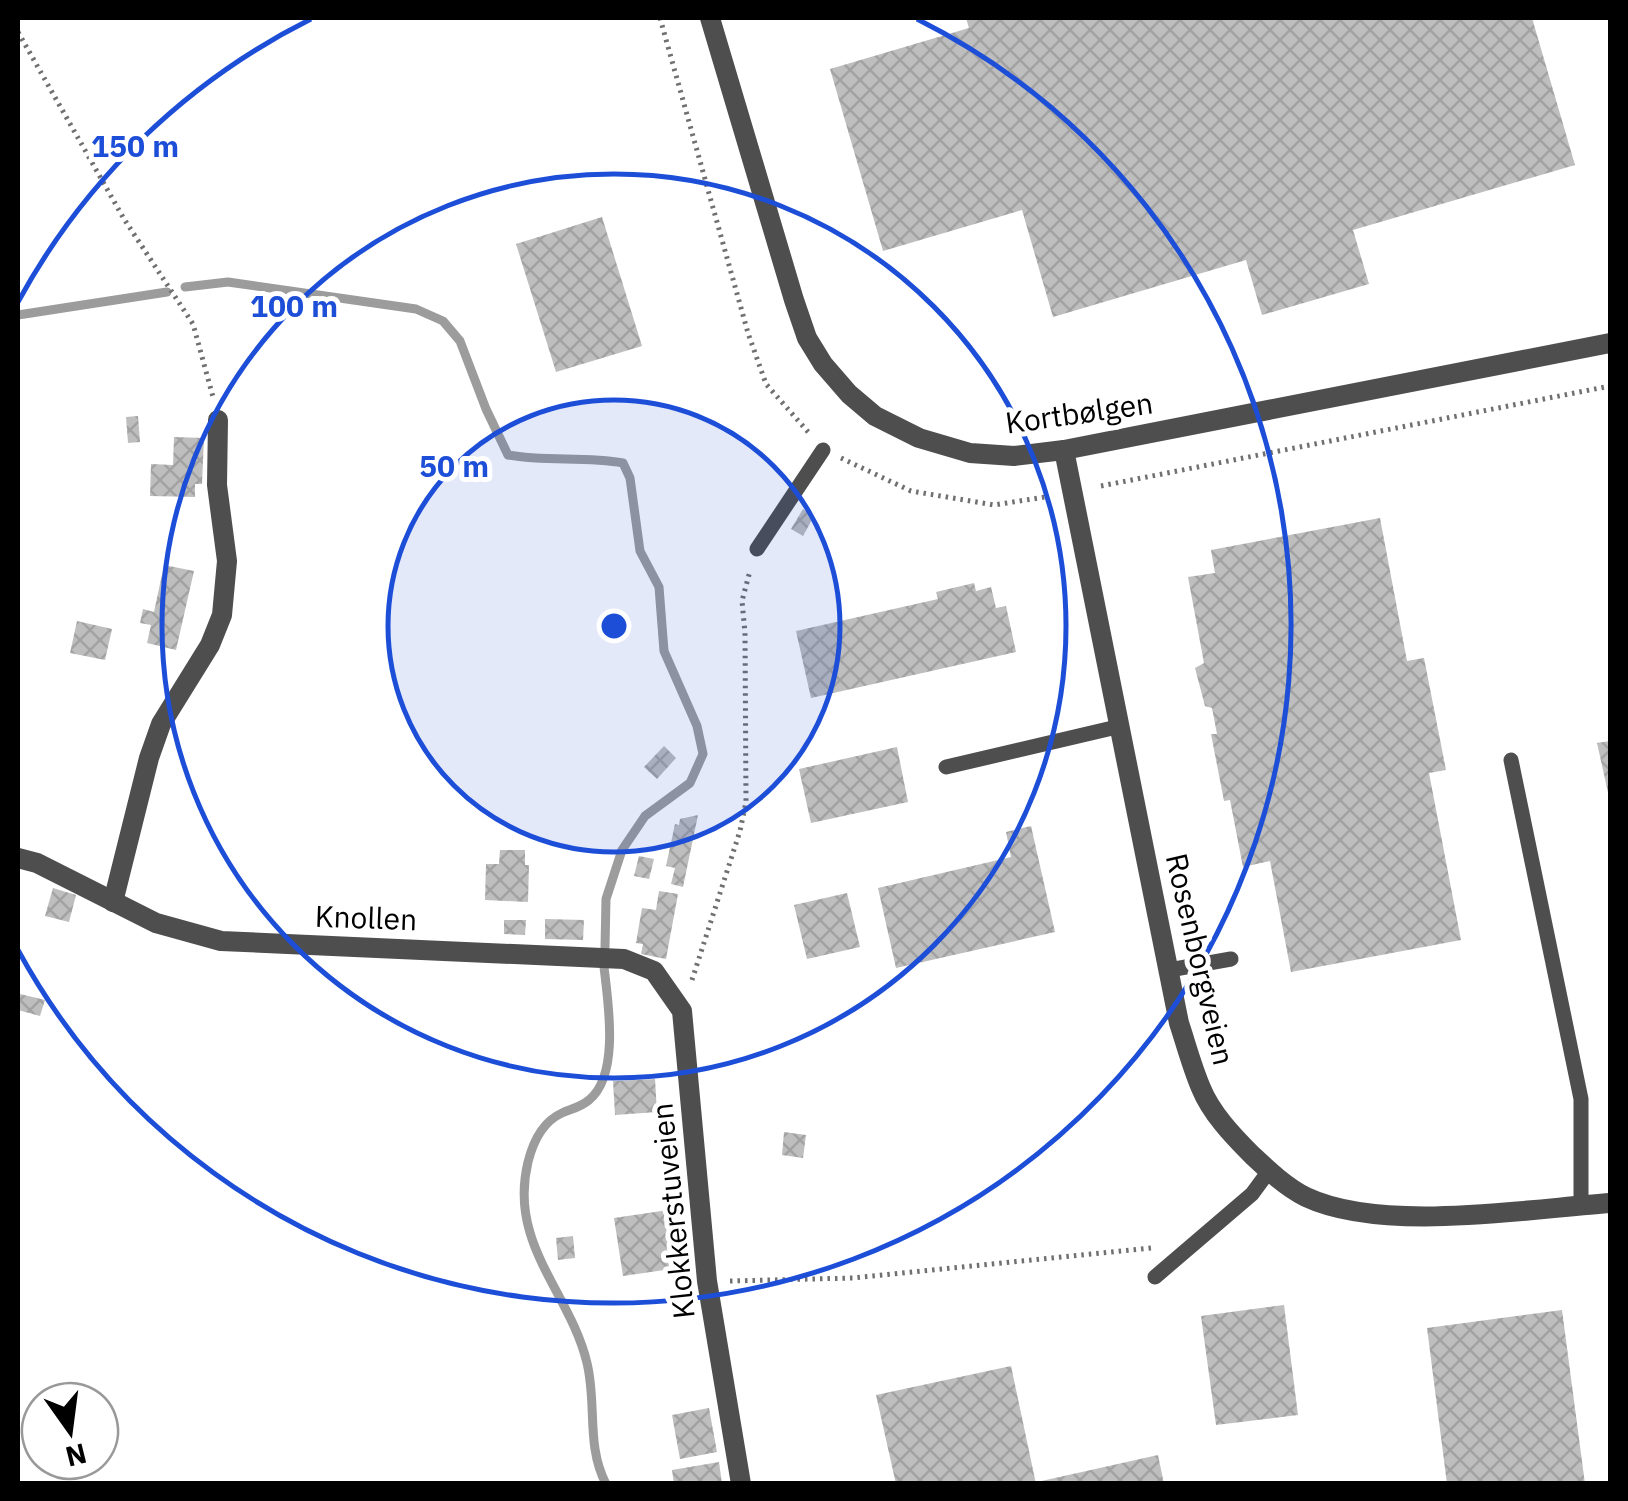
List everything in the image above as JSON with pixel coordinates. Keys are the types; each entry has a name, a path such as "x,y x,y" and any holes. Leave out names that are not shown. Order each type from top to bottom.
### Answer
{"street":[{"name":"Kortbølgen","path":"710,18 807,338 848,394 875,416 919,438 970,453 1014,456 1064,450 1610,343"},
{"path":"112,902 148,758 161,724 210,645 222,615 228,561 218,485 218,420"},
{"name":"Rosenborgveien","path":"1064,450 1180,1022 1202,1091 1232,1136 1269,1171 1306,1197 1350,1210 1447,1215 1610,1203"},
{"name":"Knollen","path":"18,858 37,863 156,923 221,941 624,958 654,971 682,1011"},
{"name":"Klokkerstuveien","path":"682,1011 707,1282 742,1484"}],"lane":[{"path":"757,549 824,450"},
{"path":"946,767 1121,726"},
{"path":"1511,760 1581,1099 1581,1205"},
{"path":"1169,970 1231,959"},
{"path":"1155,1276 1252,1194 1269,1171"}],"path":[{"path":"18,32 124,219 193,324 202,346 218,420"},
{"path":"1101,486 1610,386"},
{"path":"682,1011 746,802 742,601 757,549"},
{"path":"707,1282 853,1278 1194,1244"}],"building":[{"path":"966,18 1532,18 1575,165 1353,230 1369,284 1262,315 1246,260 1053,317 1022,210 883,251 830,69 969,28"},
{"path":"602,217 642,346 556,372 516,244"},
{"path":"138,416 140,442 128,443 126,417"},
{"path":"174,437 204,438 202,484 195,484 195,497 150,496 151,464 173,465"},
{"path":"803,509 814,516 803,536 791,529"},
{"path":"1380,518 1407,661 1424,658 1446,770 1429,773 1461,940 1291,972 1270,861 1243,867 1230,800 1224,801 1211,734 1217,734 1212,708 1205,706 1195,668 1204,663 1188,577 1215,573 1211,550"},
{"path":"164,565 194,571 176,650 147,643 151,625 140,623 143,609 154,612"},
{"path":"974,583 976,591 991,587 996,608 1006,606 1016,652 811,698 796,631 938,599 936,592"},
{"path":"77,621 112,629 105,660 70,653"},
{"path":"1610,741 1610,796 1609,797 1597,743"},
{"path":"664,746 676,758 657,779 644,767"},
{"path":"897,747 908,802 811,823 799,769"},
{"path":"698,815 683,887 671,884 675,868 666,866 675,824"},
{"path":"1031,826 1055,932 896,968 878,888 1011,857 1006,832"},
{"path":"500,850 525,850 525,865 529,865 528,902 485,900 486,864 499,864"},
{"path":"639,856 654,859 649,879 634,876"},
{"path":"53,888 76,895 69,922 45,916"},
{"path":"659,891 678,894 666,959 641,954 643,944 636,943 642,908 656,910"},
{"path":"847,893 860,947 807,959 794,905"},
{"path":"545,919 584,920 583,940 545,939"},
{"path":"504,920 526,920 525,935 504,934"},
{"path":"20,994 45,1000 40,1016 18,1010"},
{"path":"655,1079 657,1112 615,1115 613,1081"},
{"path":"784,1132 806,1135 803,1158 782,1155"},
{"path":"675,1209 685,1267 623,1276 614,1218"},
{"path":"573,1236 575,1258 558,1260 556,1238"},
{"path":"1284,1305 1298,1415 1216,1425 1201,1316"},
{"path":"1562,1310 1585,1484 1447,1484 1427,1328"},
{"path":"1011,1366 1036,1484 896,1484 876,1395"},
{"path":"709,1408 717,1452 680,1459 672,1415"},
{"path":"1158,1455 1164,1484 1037,1484 1037,1482"},
{"path":"719,1462 722,1484 674,1484 672,1470"}],"waterway":[{"path":"185,287 228,282 416,309 443,321 460,341 508,455 623,463 630,478 640,551 659,587 664,651 697,726 703,754 690,783 645,816 622,850 606,899 605,947"},
{"path":"18,315 167,292"},
{"path":"604,967 610,1037 605,1074 589,1100 555,1117 539,1133 528,1162 524,1191 533,1243 579,1337 587,1363 596,1455 606,1484"}]}
